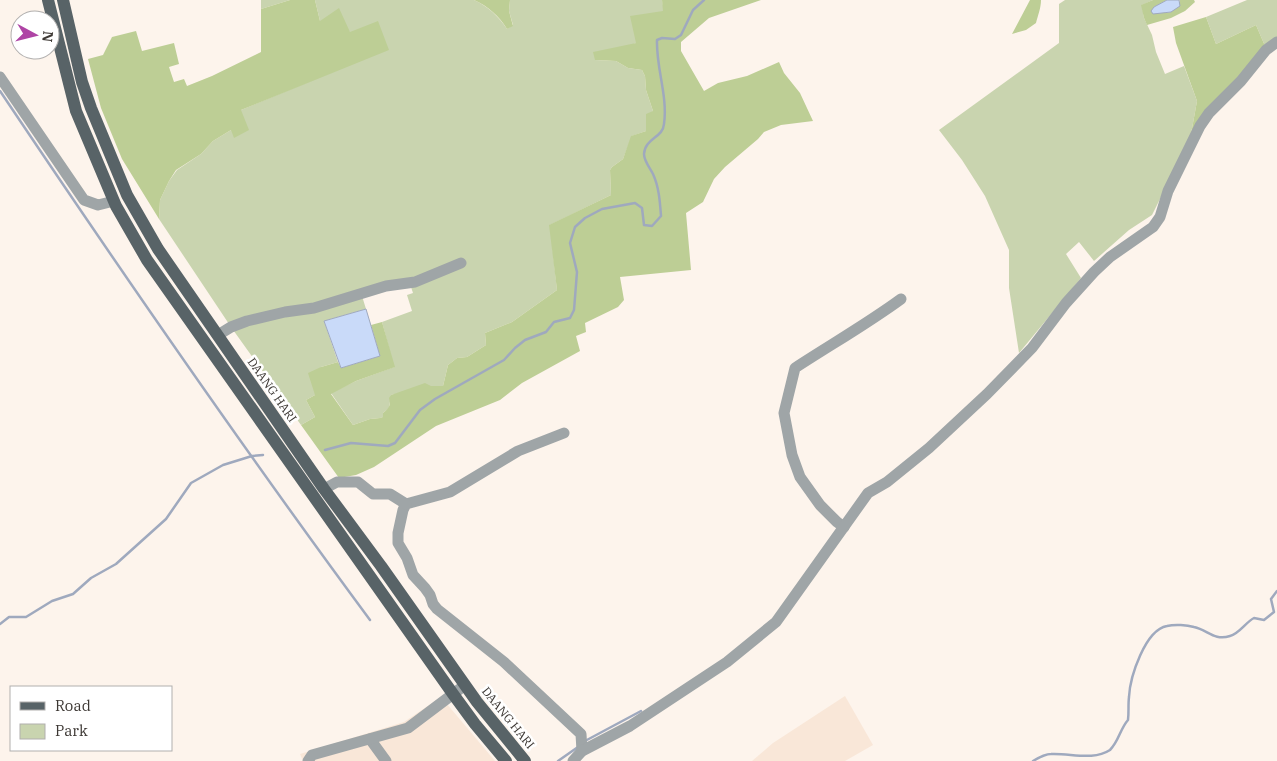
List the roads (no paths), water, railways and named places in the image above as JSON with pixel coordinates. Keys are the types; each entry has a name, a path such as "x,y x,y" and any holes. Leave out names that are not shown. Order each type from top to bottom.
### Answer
{"main road":[{"path":"48,0 76,112 114,201 147,260 453,694 506,761"},
{"name":"DAANG HARI","path":"63,0 90,108 127,195 158,249 324,489 465,685 525,761"}],"street":[{"path":"573,761 582,751 630,726 727,662 776,622 868,493 887,482 929,448 987,394 1032,348 1066,303 1094,272 1110,257 1153,227 1160,217 1168,191 1200,126 1209,113 1241,81 1266,50 1277,42"},
{"path":"0,77 84,200 98,205 114,201"},
{"path":"218,335 231,327 247,321 285,312 314,308 386,286 415,282 460,263"},
{"path":"844,526 823,509 800,478 792,455 784,413 787,399 795,368 837,340 872,320 901,299"},
{"path":"324,489 337,482 358,482 373,494 390,494 406,504 450,492 518,451 564,433"},
{"path":"406,504 398,533 398,543 414,575 430,595 433,604 504,662 581,734 582,751"},
{"path":"308,761 312,755 408,728 465,685"},
{"path":"370,739 386,761"}],"water":[{"path":"1167,0 1179,0 1180,6 1171,12 1153,14 1151,11 1154,7"},
{"path":"366,309 380,356 341,368 324,321"}],"waterway":[{"path":"325,450 351,443 388,446 395,443 420,410 435,399 504,360 525,340 546,332 554,322 570,318 574,310 577,272 570,243 575,227 585,218 602,209 635,203 642,208 644,225 652,226 661,216 657,184 644,157 647,145 661,132 664,124 665,114 657,40 662,38 675,39 681,35 693,10 704,0"},
{"path":"0,91 182,358 370,620"},
{"path":"0,624 9,617 26,617 52,601 73,594 91,578 116,564 166,519 191,483 223,465 252,456 263,455"},
{"path":"1033,761 1049,754 1089,756 1110,750 1128,720 1130,688 1140,656 1152,636 1159,629 1170,625 1184,625 1199,628 1215,636 1230,636 1254,618 1264,620 1274,612 1271,599 1277,591"},
{"path":"585,741 641,711"},
{"path":"558,761 578,747"}]}
